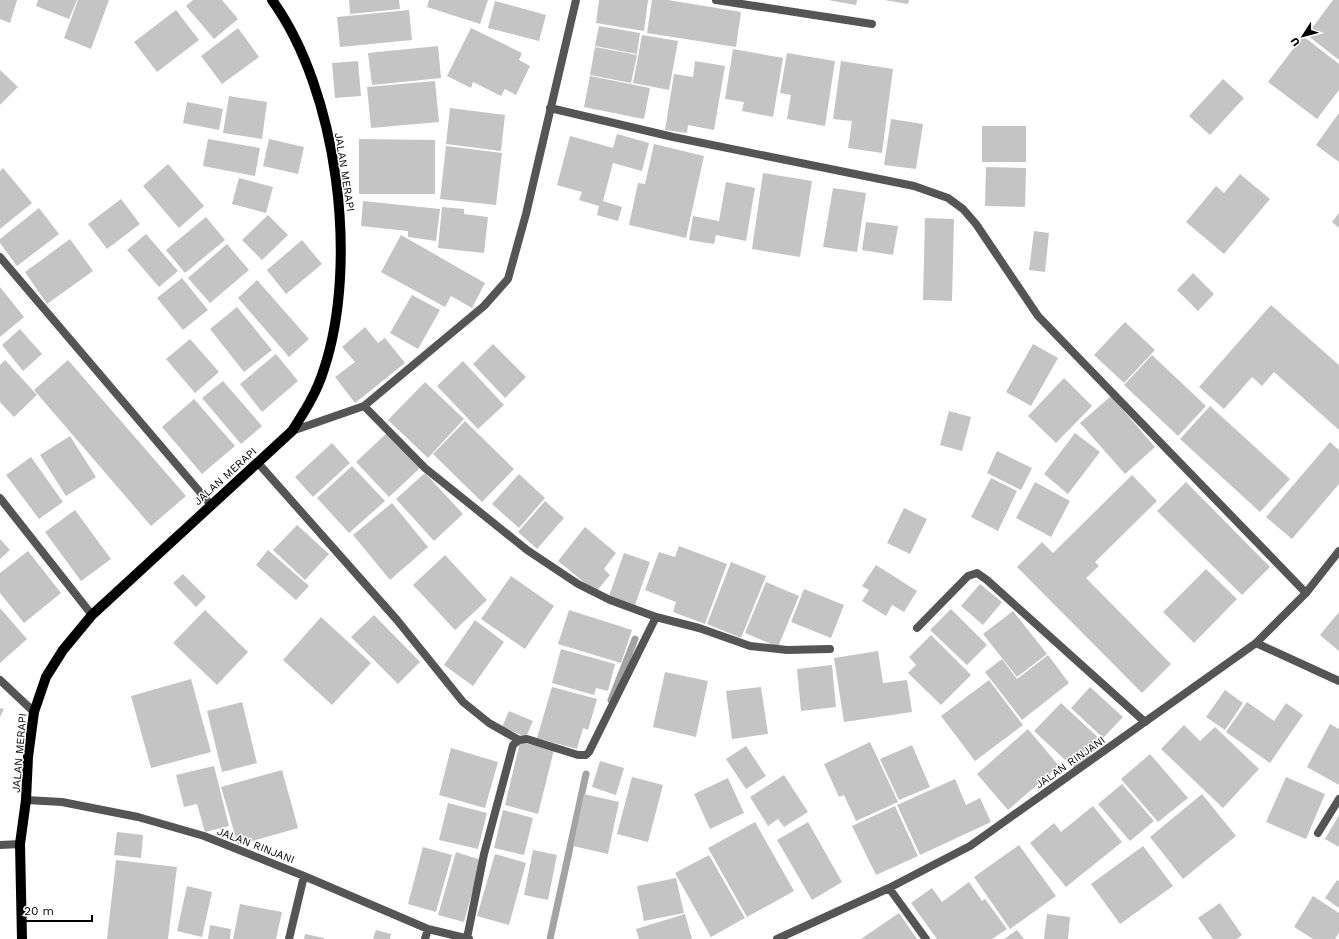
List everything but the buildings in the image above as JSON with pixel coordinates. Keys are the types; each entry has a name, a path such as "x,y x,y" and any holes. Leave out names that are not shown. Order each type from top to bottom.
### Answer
{"main road":[{"name":"JALAN MERAPI","path":"22,939 20,844 26,800 28,757 34,712 46,677 63,650 92,615 292,430 310,403 326,362 336,311 340,276 341,226 325,122 306,64 284,17 272,0"}],"street":[{"path":"292,430 364,406 484,306 508,279 526,214 576,0"},
{"path":"716,0 872,24"},
{"path":"550,108 673,137 914,186 948,198 963,209 976,224 1038,316 1306,593"},
{"path":"0,257 211,505"},
{"path":"364,406 425,468 527,550 578,584 610,600 656,617 699,628 750,646 787,650 830,649"},
{"path":"258,463 397,620 463,702 489,723 519,740 527,739 578,755 586,755 589,752 656,617"},
{"path":"0,498 92,615"},
{"name":"JALAN RINJANI","path":"777,939 889,888 970,846 1256,643 1306,593 1339,551"},
{"path":"917,628 968,576 977,574 987,580 1145,722"},
{"path":"1256,643 1339,681"},
{"path":"0,680 34,712"},
{"path":"468,939 484,854 512,748 519,740"},
{"path":"1318,833 1339,799"},
{"name":"JALAN RINJANI","path":"26,800 62,802 138,818 204,836 304,876 428,929 468,939"},
{"path":"0,845 20,844"},
{"path":"289,939 304,876"},
{"path":"889,888 926,939"},
{"path":"425,939 428,929"}],"waterway":[{"path":"611,700 635,639"},
{"path":"550,939 586,774"}]}
